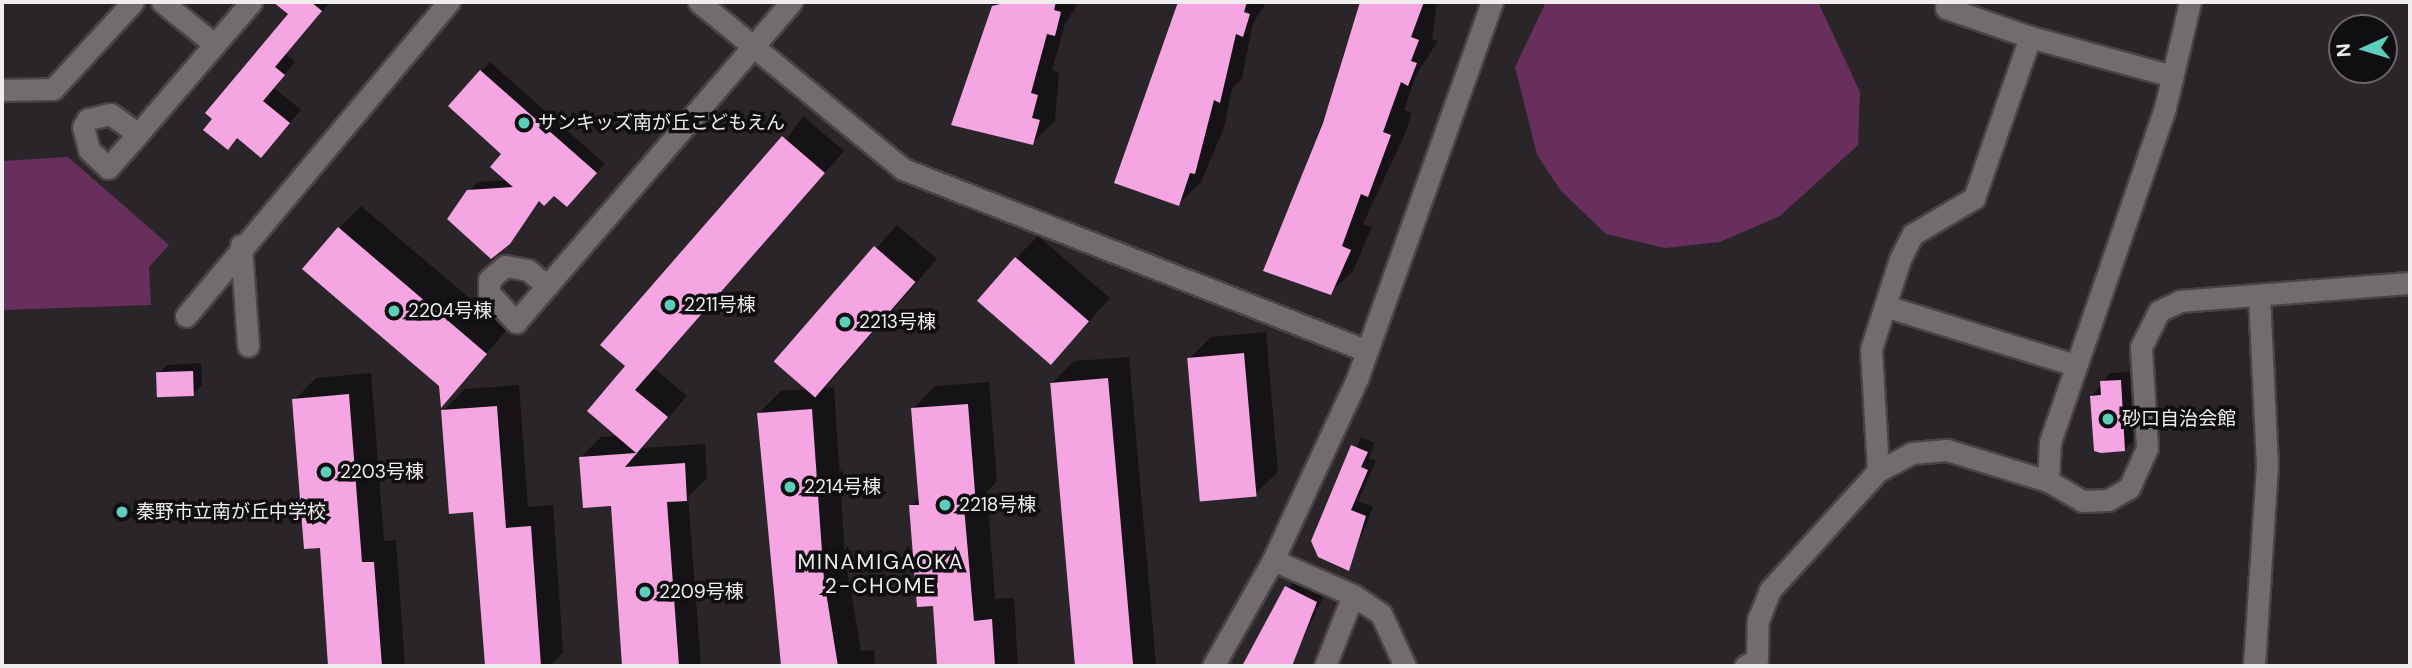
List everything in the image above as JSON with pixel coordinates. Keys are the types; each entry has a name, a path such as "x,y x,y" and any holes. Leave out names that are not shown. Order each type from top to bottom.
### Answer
{"street":[{"path":"2,90 53,89 133,2"},
{"path":"162,2 214,44"},
{"path":"138,134 251,2"},
{"path":"186,316 241,245 449,2"},
{"path":"699,2 903,169 1367,351"},
{"path":"547,286 791,2"},
{"path":"1213,666 1273,559 1367,351 1492,2"},
{"path":"1948,2 1946,8 2030,37 2173,76"},
{"path":"2049,481 2050,442 2173,76 2190,2"},
{"path":"1878,471 1871,349 1885,306 1913,234 1974,198 2030,37"},
{"path":"241,245 248,346"},
{"path":"1745,666 1757,659 1758,620 1770,590 1878,471 1913,453 1947,450 2049,481 2082,501 2108,500 2129,488 2147,448 2141,347 2149,325 2180,301 2410,283"},
{"path":"2254,666 2267,465 2259,295"},
{"path":"1885,306 2075,365"},
{"path":"1273,559 1353,595 1381,614 1405,666"},
{"path":"1325,666 1353,595"}],"shaded area":[{"path":"1546,2 1818,2 1860,92 1858,145 1780,216 1720,242 1665,248 1606,234 1561,191 1537,155 1515,67"},
{"path":"68,157 169,245 149,267 151,305 2,310 2,161"}],"building":[{"path":"273,2 311,2 322,11 275,67 285,75 263,101 290,123 261,158 237,138 228,150 203,130 212,119 205,113 288,14"},
{"path":"1008,2 1056,2 1054,10 1061,12 1055,36 1047,34 1031,93 1038,95 1032,118 1040,120 1033,145 951,125 992,6"},
{"path":"1178,2 1247,2 1244,12 1250,14 1243,37 1236,34 1220,103 1214,100 1195,174 1190,173 1179,206 1114,183"},
{"path":"1360,2 1424,2 1411,37 1419,40 1411,61 1417,63 1408,86 1401,82 1383,132 1391,135 1368,197 1361,194 1342,246 1351,250 1331,295 1263,271 1323,123"},
{"path":"480,70 597,173 567,207 554,196 544,206 539,201 510,244 491,259 447,219 467,190 513,187 490,167 501,154 448,106"},
{"path":"782,136 825,173 635,390 668,417 625,467 685,463 687,501 667,502 679,666 622,666 611,506 583,508 579,457 636,453 587,411 625,366 600,345"},
{"name":"2204号棟","path":"338,227 487,354 441,408 439,386 302,269"},
{"name":"2213号棟","path":"874,246 916,282 815,398 774,361"},
{"path":"1015,257 1089,321 1051,365 977,301"},
{"path":"1244,353 1257,496 1200,501 1187,358"},
{"path":"193,371 194,396 157,397 156,372"},
{"path":"1108,378 1133,666 1075,666 1050,383"},
{"name":"砂口自治会館","path":"2121,380 2125,451 2094,451 2090,396 2101,395 2100,381"},
{"path":"349,394 362,562 374,562 382,666 328,666 320,548 304,549 292,399"},
{"name":"2218号棟","path":"968,404 976,505 964,507 974,621 992,619 995,666 937,666 933,606 917,607 909,505 919,505 911,408"},
{"path":"497,406 506,528 531,526 541,666 485,666 473,512 449,514 441,410"},
{"path":"812,409 824,580 838,666 781,666 757,413"},
{"path":"1351,445 1368,452 1361,467 1368,470 1351,510 1366,516 1349,571 1318,557 1311,541"},
{"path":"1285,586 1317,602 1292,666 1242,666"}],"place":[{"name":"サンキッズ南が丘こどもえん","path":"524,123"},
{"name":"2211号棟","path":"670,305"},
{"name":"2204号棟","path":"394,311"},
{"name":"2213号棟","path":"845,322"},
{"name":"砂口自治会館","path":"2108,419"},
{"name":"2203号棟","path":"326,472"},
{"name":"2214号棟","path":"790,487"},
{"name":"2218号棟","path":"945,505"},
{"name":"秦野市立南が丘中学校","path":"122,512"},
{"name":"2209号棟","path":"645,592"}],"district":[{"name":"MINAMIGAOKA 2-CHOME","path":"881,574"}]}
